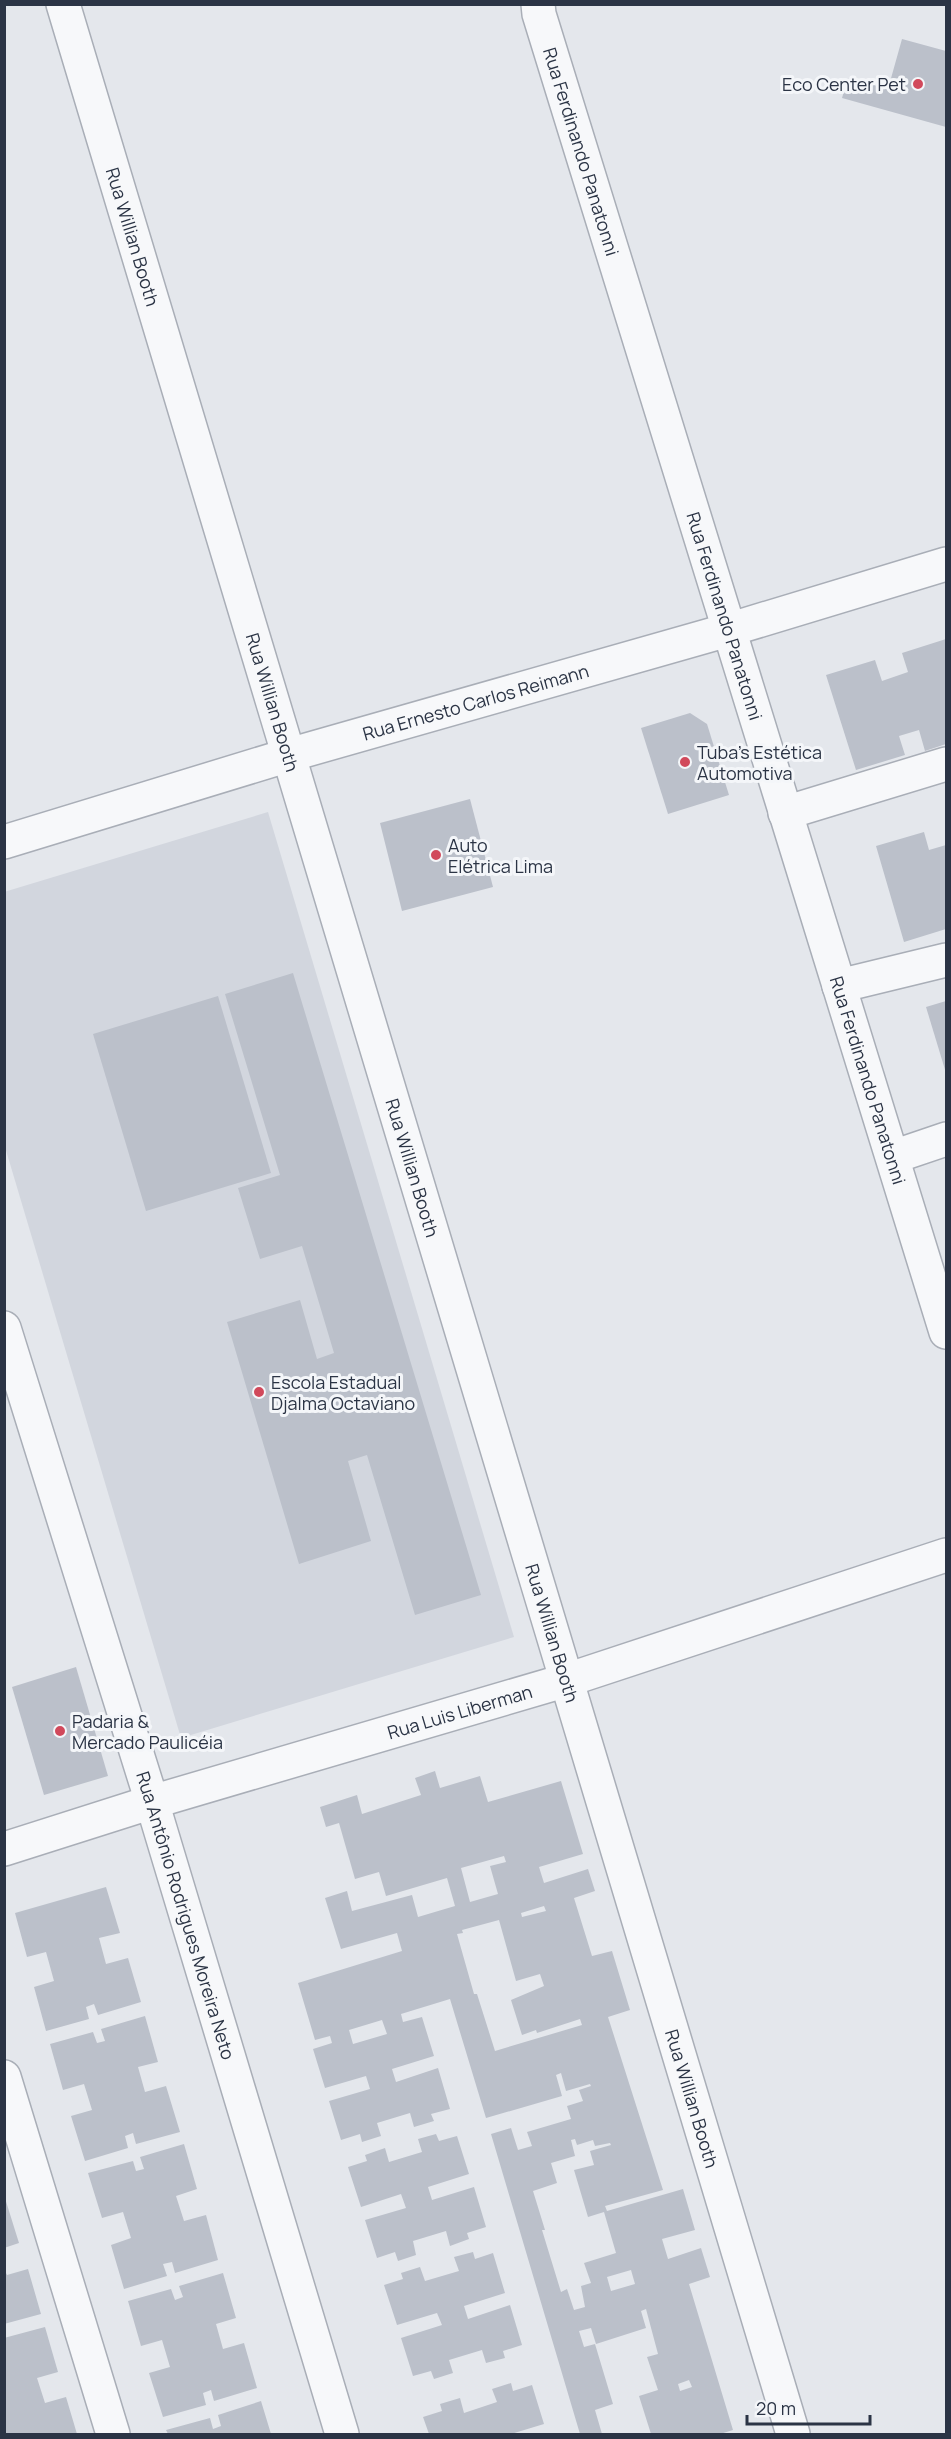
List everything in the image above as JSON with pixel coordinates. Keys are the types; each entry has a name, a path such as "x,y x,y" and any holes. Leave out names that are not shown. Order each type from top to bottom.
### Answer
{"street":[{"name":"Rua Willian Booth","path":"63,4 793,2434"},
{"name":"Rua Ferdinando Panatonni","path":"537,4 538,14 728,630 946,1330"},
{"name":"Rua Ernesto Carlos Reimann","path":"4,842 289,754 728,630 946,564"},
{"path":"786,813 946,764"},
{"path":"839,986 946,960"},
{"path":"893,1157 946,1139"},
{"name":"Rua Antônio Rodrigues Moreira Neto","path":"4,1328 152,1802 342,2434"},
{"name":"Rua Luis Liberman","path":"4,1848 567,1680 946,1555"},
{"path":"4,2077 113,2434"}],"shaded area":[{"name":"Escola Estadual Djalma Octaviano","path":"268,812 514,1637 181,1738 5,1147 4,892"}],"building":[{"name":"Eco Center Pet","path":"902,39 946,51 946,127 842,98 848,78 888,89"},
{"path":"946,639 946,744 925,751 919,730 899,736 905,755 856,770 826,675 875,660 882,681 908,672 902,653"},
{"name":"Tuba's Estética Automotiva","path":"690,713 707,724 729,795 668,814 641,728"},
{"name":"Auto Elétrica Lima","path":"470,799 493,887 402,911 380,823"},
{"path":"924,832 929,850 946,845 946,929 904,942 876,846"},
{"path":"293,973 481,1595 415,1615 367,1455 348,1461 371,1541 299,1564 227,1322 300,1300 317,1359 334,1353 302,1246 260,1259 238,1188 280,1175 225,994"},
{"path":"218,996 271,1173 146,1211 93,1034"},
{"path":"946,1001 946,1073 926,1007"},
{"name":"Padaria & Mercado Paulicéia","path":"76,1667 108,1776 44,1795 12,1687"},
{"path":"435,1771 440,1788 480,1776 488,1802 561,1781 583,1854 539,1867 544,1883 588,1869 595,1891 574,1898 592,1956 612,1951 630,2010 608,2017 663,2190 605,2206 607,2211 683,2189 695,2230 662,2239 668,2259 701,2248 710,2277 689,2284 733,2430 720,2434 651,2434 639,2396 658,2390 647,2357 658,2354 646,2309 641,2311 646,2328 596,2344 591,2328 579,2331 584,2347 595,2344 613,2404 595,2410 602,2434 580,2434 491,2134 511,2128 518,2150 532,2146 527,2132 571,2119 567,2106 583,2101 579,2090 591,2086 590,2084 566,2091 561,2073 556,2075 562,2096 486,2118 450,1999 401,2014 403,2022 422,2017 434,2056 392,2069 396,2082 438,2068 450,2109 431,2114 434,2121 414,2127 410,2113 377,2123 381,2136 362,2142 360,2134 341,2140 329,2101 370,2089 366,2076 325,2088 313,2049 332,2043 330,2036 315,2040 298,1983 402,1951 397,1933 341,1949 325,1898 347,1891 352,1911 412,1895 418,1917 455,1906 447,1878 386,1896 379,1872 355,1879 339,1823 326,1827 320,1807 357,1795 362,1814 421,1795 415,1778","holes":["504,1856 506,1862 490,1866 498,1894 470,1902 461,1868","544,1906 546,1911 522,1917 521,1913","499,1920 516,1981 540,1974 544,1986 511,2000 522,2035 536,2030 537,2033 580,2019 582,2025 495,2051 477,1994 474,1994 457,1934 463,1933 462,1930","382,2020 387,2034 353,2044 349,2030","575,2139 577,2145 593,2140 595,2146 610,2143 611,2145 590,2151 594,2165 574,2170 588,2217 604,2212 616,2253 584,2263 591,2283 581,2286 585,2307 574,2310 567,2289 561,2292 533,2191 557,2183 551,2163 575,2156 571,2140","631,2270 635,2284 611,2291 607,2277","689,2380 692,2387 680,2391 678,2384"]},
{"path":"106,1887 120,1933 99,1938 106,1964 128,1958 141,2002 98,2015 94,2004 86,2007 89,2019 46,2031 34,1987 54,1981 46,1952 27,1957 15,1913"},
{"path":"145,2016 158,2062 138,2067 145,2092 166,2086 180,2132 136,2144 133,2133 125,2136 128,2148 85,2161 71,2116 92,2110 84,2084 63,2090 50,2044 93,2032 97,2043 105,2041 101,2029"},
{"path":"436,2134 439,2141 457,2136 469,2174 428,2187 432,2200 474,2187 486,2227 467,2233 469,2239 450,2246 446,2231 413,2241 416,2255 398,2261 395,2252 377,2258 365,2220 406,2208 401,2194 361,2207 348,2167 367,2161 365,2155 385,2148 389,2162 422,2152 418,2139"},
{"path":"184,2144 197,2189 176,2196 184,2221 206,2215 218,2260 175,2273 172,2262 163,2264 167,2276 124,2289 111,2245 131,2238 123,2212 102,2218 88,2173 133,2161 136,2171 144,2169 140,2157"},
{"path":"4,2195 19,2243 4,2248"},
{"path":"473,2252 475,2259 493,2253 505,2293 464,2306 468,2319 510,2305 522,2345 503,2351 505,2358 486,2363 482,2350 449,2360 453,2373 434,2379 431,2371 413,2376 401,2338 442,2325 437,2313 397,2325 384,2285 403,2279 401,2273 420,2267 425,2281 459,2271 454,2257"},
{"path":"4,2269 7,2275 28,2269 41,2314 4,2324"},
{"path":"223,2273 236,2318 216,2324 223,2349 244,2343 257,2388 214,2401 211,2390 203,2393 206,2405 163,2417 149,2373 170,2367 162,2340 141,2346 128,2301 171,2289 175,2300 183,2297 179,2286"},
{"path":"45,2327 58,2372 37,2378 45,2403 66,2397 77,2434 4,2434 4,2338"},
{"path":"511,2383 513,2391 532,2385 544,2424 511,2434 429,2434 423,2417 442,2411 440,2404 460,2398 464,2413 497,2402 492,2389"},
{"path":"261,2401 271,2434 168,2434 166,2430 210,2418 213,2429 221,2426 218,2415"}],"place":[{"name":"Eco Center Pet","path":"918,84"},
{"name":"Tuba's Estética Automotiva","path":"685,762"},
{"name":"Auto Elétrica Lima","path":"436,855"},
{"name":"Escola Estadual Djalma Octaviano","path":"259,1392"},
{"name":"Padaria & Mercado Paulicéia","path":"60,1731"}]}
